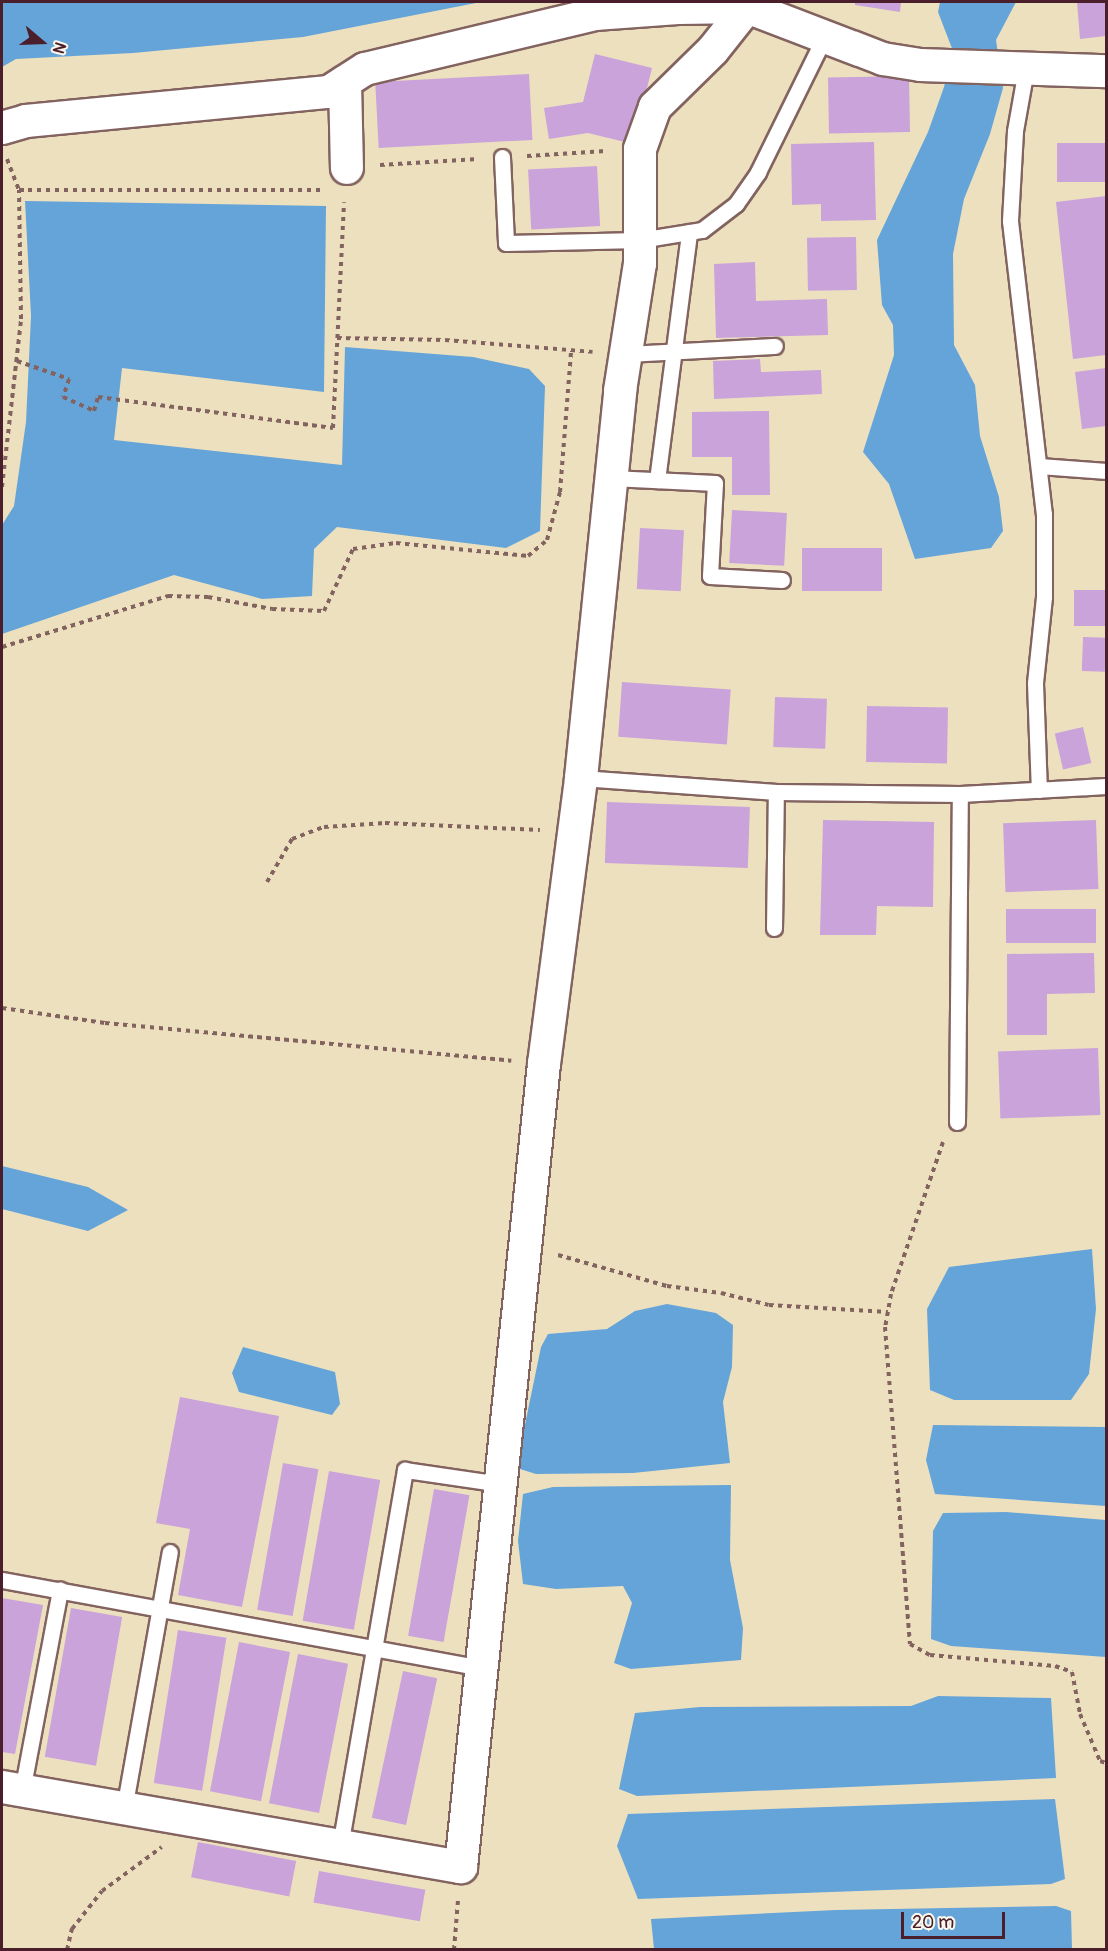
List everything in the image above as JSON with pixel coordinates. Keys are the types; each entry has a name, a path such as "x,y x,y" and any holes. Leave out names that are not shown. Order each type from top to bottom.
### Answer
{"street":[{"path":"12,1789 461,1867 544,1064 581,778 611,478 640,240 640,149 655,107 713,50 749,4"},
{"path":"3,141 26,121 330,92 365,69 595,14 749,4 824,38 883,59 921,65 1107,71"},
{"path":"345,82 346,179"}],"lane":[{"path":"502,158 506,243 640,240 702,230 736,204 758,172 824,38"},
{"path":"1017,69 1010,221 1044,514 1044,597 1035,683 1039,790"},
{"path":"657,480 689,232"},
{"path":"626,354 775,346"},
{"path":"1040,466 1107,471"},
{"path":"611,478 715,483 710,576 783,580"},
{"path":"581,778 776,792 960,794 1107,786"},
{"path":"774,928 776,792"},
{"path":"957,1122 960,794"},
{"path":"340,1846 405,1470 501,1484"},
{"path":"124,1809 170,1552"},
{"path":"2,1580 482,1668"},
{"path":"12,1789 60,1590"}],"path":[{"path":"2,487 21,318 19,190 3,141"},
{"path":"17,361 69,380 63,397 94,411 98,397 333,428 346,179 19,190"},
{"path":"336,338 445,340 626,354"},
{"path":"2,647 120,608 168,596 208,597 272,609 324,611 353,549 396,543 528,556 547,540 560,492 572,351"},
{"path":"267,882 292,839 324,827 385,823 574,831"},
{"path":"2,1008 105,1023 544,1064"},
{"path":"957,1122 938,1150 888,1312 886,1338 910,1644 930,1655 1055,1666 1072,1672 1080,1714 1100,1761 1107,1763"},
{"path":"526,1244 601,1270 769,1305 888,1312"},
{"path":"68,1950 72,1929 102,1891 161,1851 167,1817"},
{"path":"454,1950 461,1867"}],"water":[{"path":"2,2 481,2 303,37 133,53 16,59 2,67"},
{"path":"940,2 1016,2 996,40 1003,88 990,134 964,199 953,254 954,345 975,385 980,436 999,497 1003,531 991,548 915,559 889,484 863,452 894,355 893,325 882,305 877,240 928,132 944,87 953,51 938,12"},
{"path":"25,201 326,206 324,392 122,368 114,440 342,465 345,347 473,357 529,369 545,386 540,531 506,548 337,527 314,549 312,596 262,599 174,575 2,634 2,525 14,506 26,422 31,316"},
{"path":"2,1166 88,1187 128,1210 88,1231 2,1209"},
{"path":"1092,1249 1096,1309 1089,1374 1071,1400 954,1400 930,1390 927,1309 949,1267"},
{"path":"667,1304 716,1313 733,1325 732,1367 723,1402 730,1463 633,1473 536,1474 520,1469 522,1439 541,1347 548,1334 607,1329 635,1311"},
{"path":"243,1347 335,1372 340,1404 332,1415 239,1392 232,1373"},
{"path":"933,1425 1106,1427 1106,1506 935,1494 926,1460"},
{"path":"731,1485 730,1560 743,1628 741,1660 631,1669 614,1663 632,1603 623,1586 556,1589 523,1584 518,1541 523,1494 553,1487"},
{"path":"1006,1512 1106,1520 1106,1657 951,1646 931,1639 933,1531 943,1513"},
{"path":"938,1696 1051,1698 1056,1778 637,1796 619,1789 635,1713 700,1707 911,1706"},
{"path":"1055,1799 1065,1879 1051,1884 638,1899 617,1846 628,1814"},
{"path":"1056,1906 1071,1911 1072,1949 654,1949 651,1919 836,1910"}],"building":[{"path":"855,2 901,2 900,12 855,5"},
{"path":"1077,2 1106,2 1106,36 1080,39"},
{"path":"595,54 652,68 633,144 588,133 549,139 544,108 583,102"},
{"path":"529,74 532,140 379,148 375,82"},
{"path":"909,76 910,132 829,133 828,77"},
{"path":"874,142 876,220 821,221 821,204 792,205 791,144"},
{"path":"1057,143 1106,143 1106,182 1057,182"},
{"path":"597,166 600,226 531,230 528,170"},
{"path":"1106,196 1106,355 1073,359 1056,202"},
{"path":"856,237 857,290 808,291 807,238"},
{"path":"755,262 756,301 827,299 828,335 716,338 714,264"},
{"path":"760,359 761,372 821,370 822,394 714,399 713,361"},
{"path":"1106,368 1106,426 1082,429 1075,372"},
{"path":"769,411 770,495 732,495 732,457 692,457 692,412"},
{"path":"732,510 787,513 784,566 729,563"},
{"path":"640,528 684,530 681,591 637,589"},
{"path":"802,548 882,548 882,591 802,591"},
{"path":"1074,590 1106,590 1106,626 1074,626"},
{"path":"1083,637 1106,638 1105,672 1082,671"},
{"path":"622,682 731,690 727,744 618,737"},
{"path":"775,697 827,699 825,749 773,747"},
{"path":"867,706 948,707 947,763 866,762"},
{"path":"1083,727 1091,763 1063,770 1055,734"},
{"path":"607,802 750,807 748,868 605,863"},
{"path":"823,820 934,822 933,907 877,906 876,935 820,935"},
{"path":"1096,820 1098,889 1005,892 1003,823"},
{"path":"1006,909 1096,909 1096,943 1006,943"},
{"path":"1094,953 1095,993 1047,994 1047,1035 1007,1035 1007,954"},
{"path":"1098,1048 1100,1115 1000,1118 998,1051"},
{"path":"180,1397 279,1416 242,1607 178,1595 190,1529 156,1523"},
{"path":"283,1463 318,1469 293,1616 257,1610"},
{"path":"329,1471 380,1480 354,1630 303,1621"},
{"path":"434,1489 469,1495 444,1642 408,1636"},
{"path":"2,1598 43,1605 15,1754 2,1752"},
{"path":"71,1608 122,1617 96,1766 45,1757"},
{"path":"178,1630 226,1638 202,1791 154,1783"},
{"path":"239,1642 290,1652 261,1801 210,1791"},
{"path":"298,1654 348,1664 319,1813 269,1803"},
{"path":"403,1671 437,1678 406,1825 372,1818"},
{"path":"198,1842 296,1861 289,1896 191,1877"},
{"path":"319,1871 425,1890 420,1921 313,1903"}]}
